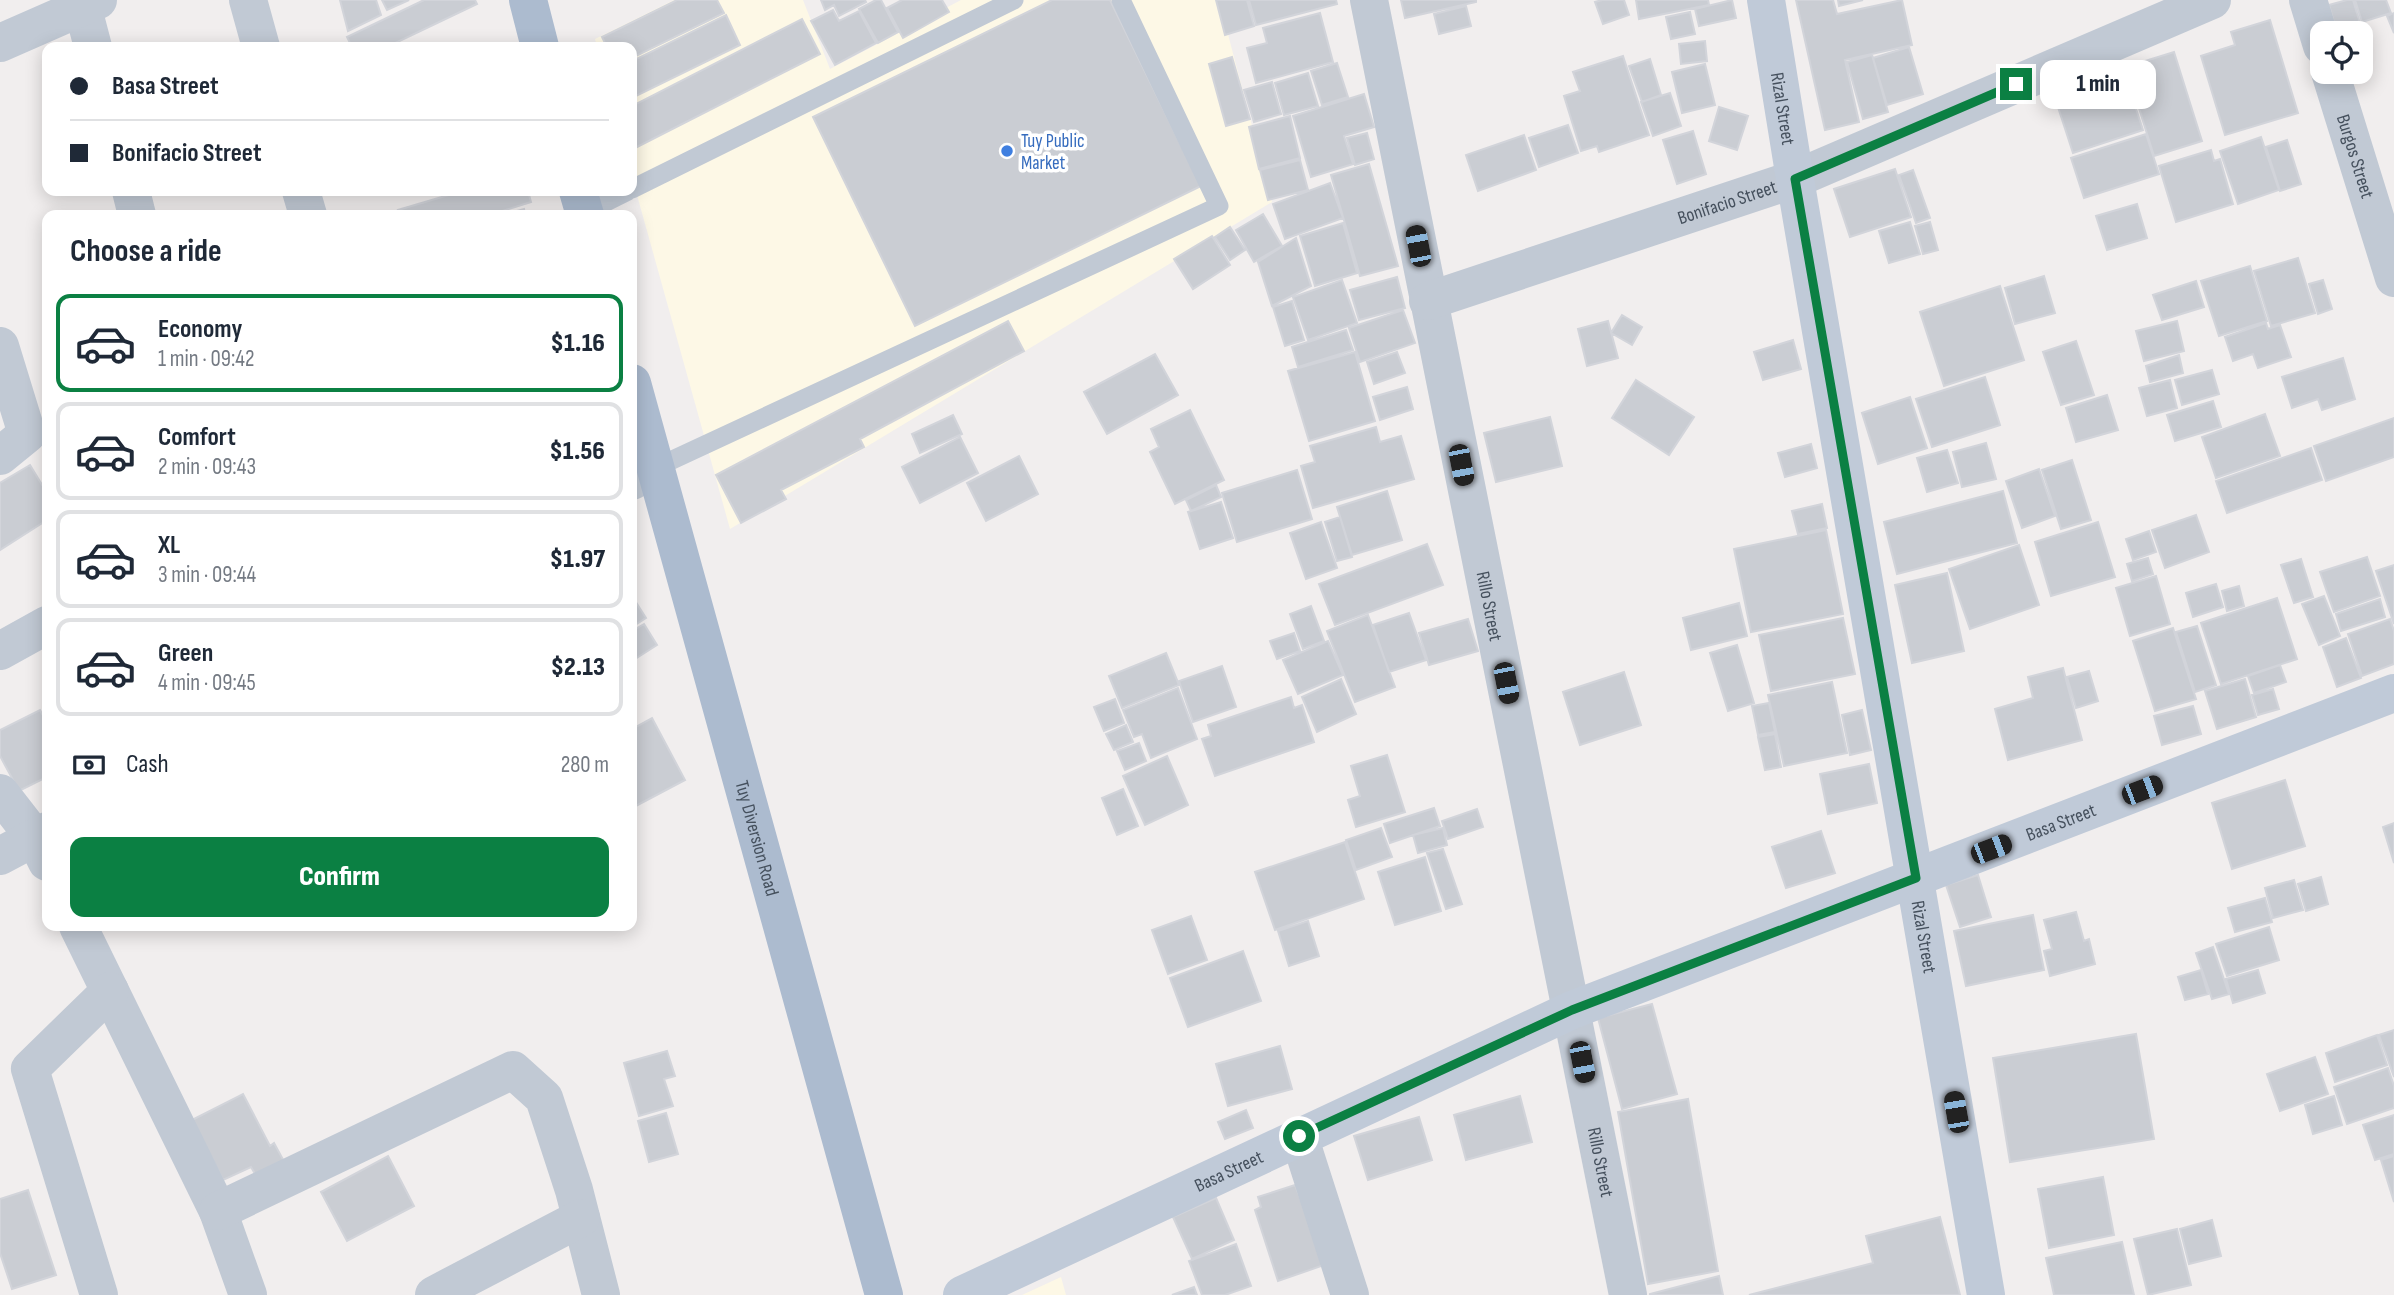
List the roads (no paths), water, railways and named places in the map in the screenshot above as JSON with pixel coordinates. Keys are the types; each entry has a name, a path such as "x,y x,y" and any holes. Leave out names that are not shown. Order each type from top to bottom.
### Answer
{"main road":[{"path":"528,0 539,42"},
{"name":"Tuy Diversion Road","path":"637,425 643,475 884,1295"}],"street":[{"path":"248,0 260,42"},
{"name":"Rillo Street","path":"1369,0 1628,1295"},
{"name":"Rizal Street","path":"1766,0 1986,1295"},
{"name":"Bonifacio Street","path":"1428,301 1795,179 2212,0"},
{"path":"2308,0 2314,21"},
{"path":"0,43 90,3 93,42"},
{"name":"Burgos Street","path":"2334,84 2394,278"},
{"path":"0,346 27,434 0,456"},
{"path":"0,651 42,628"},
{"name":"Basa Street","path":"979,1291 1299,1136 1572,1010 2394,693"},
{"path":"0,793 42,843"},
{"path":"0,856 42,844"},
{"path":"80,931 218,1211 248,1295"},
{"path":"99,1295 30,1069 110,991"},
{"path":"218,1211 513,1070 544,1098 581,1218 601,1295"},
{"path":"1299,1136 1350,1295"},
{"path":"434,1295 581,1218"}],"lane":[{"path":"637,187 1014,0"},
{"path":"643,475 1219,206 1121,0"},
{"path":"583,206 612,196"}],"place":[{"name":"Tuy Public Market","path":"1007,151"}]}
